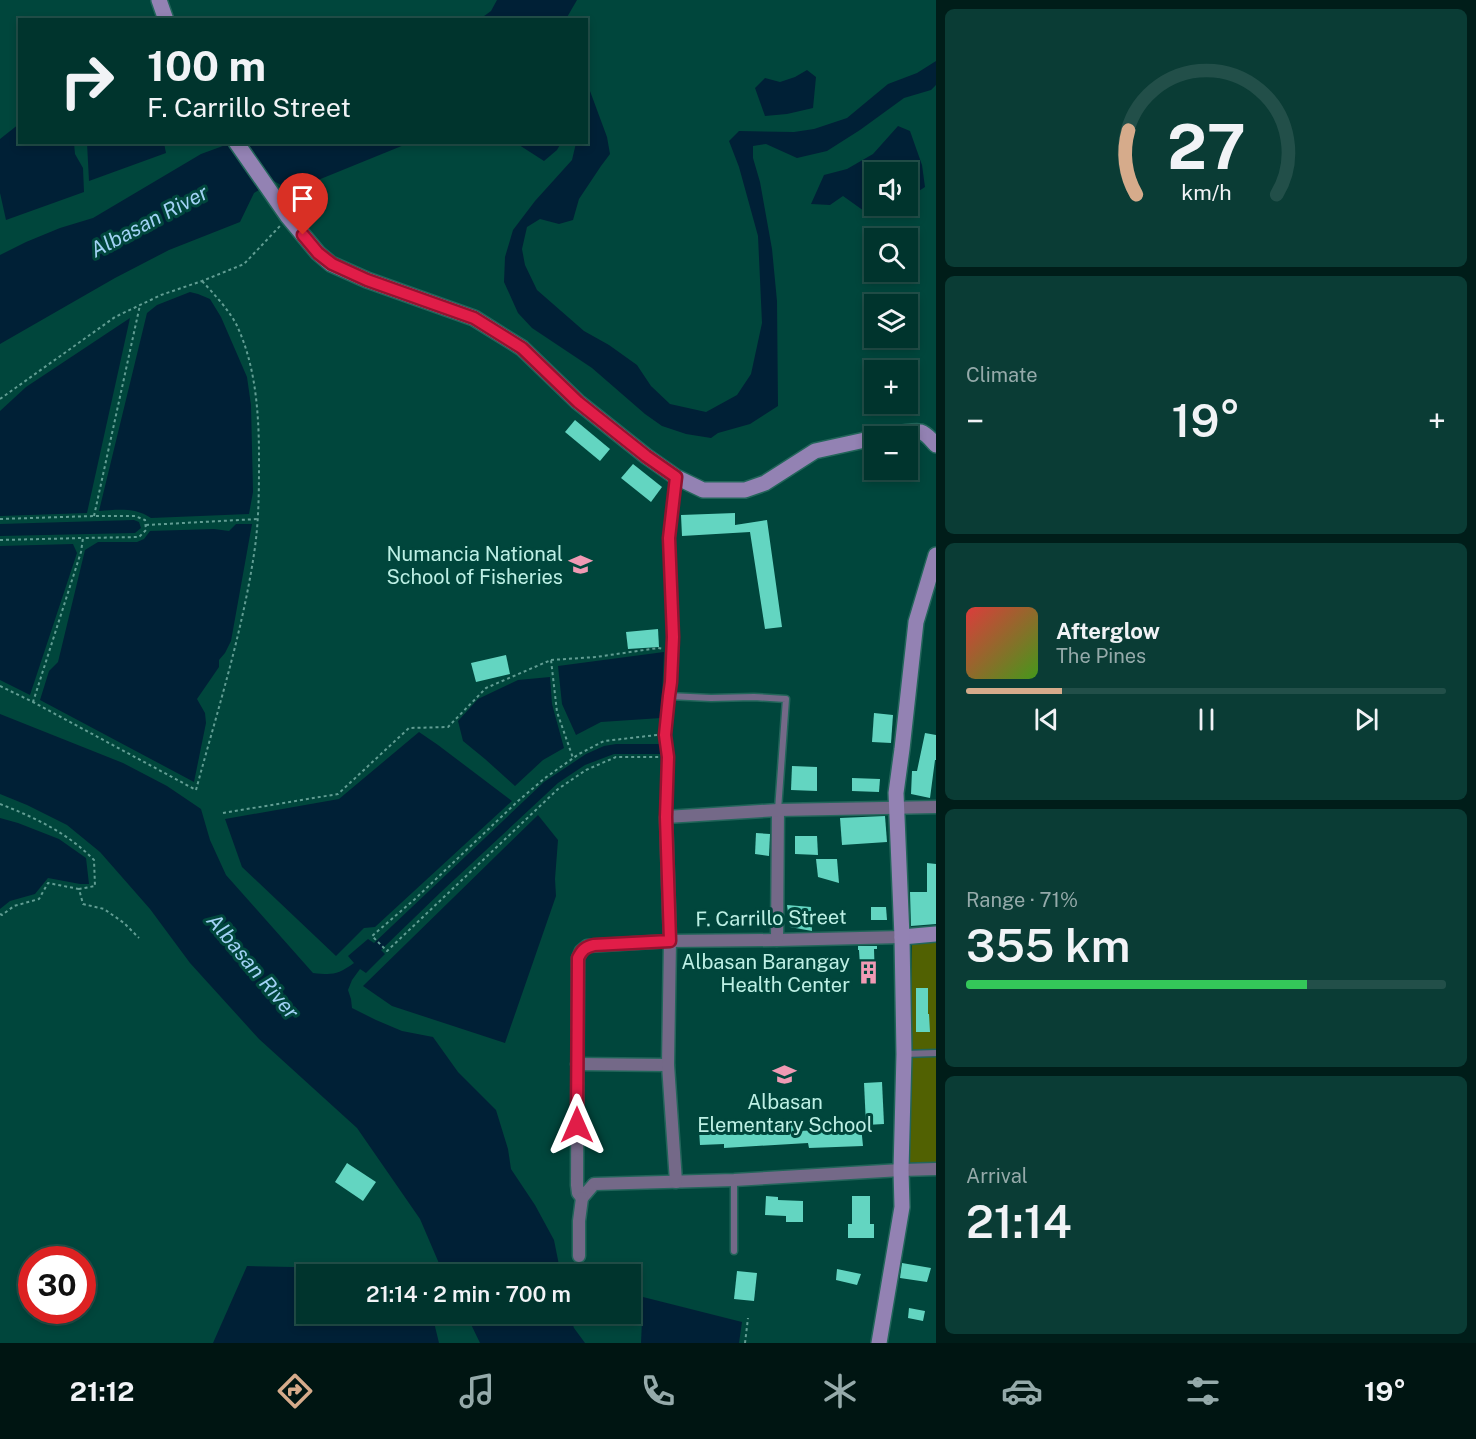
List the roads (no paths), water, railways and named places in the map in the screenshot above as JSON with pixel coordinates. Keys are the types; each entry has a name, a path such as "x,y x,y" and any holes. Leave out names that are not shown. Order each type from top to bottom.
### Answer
{"street":[{"path":"159,0 164,18"},
{"path":"237,144 288,217 318,253 332,264 367,280 474,318 522,348 578,402 646,456 676,477 703,490 745,490 765,483 815,451 864,440"},
{"path":"918,432 930,438 936,446"},
{"path":"879,1343 902,1207 902,937 896,793 916,622 936,555"},
{"path":"676,1182 668,1065 670,941 666,817 778,810 936,807"},
{"path":"777,940 778,810"},
{"name":"F. Carrillo Street","path":"577,1064 578,958 587,946 670,941 902,937 936,934"},
{"path":"582,1198 578,1193 577,1185 577,1064 668,1065"},
{"path":"579,1256 579,1221 582,1198 594,1184 734,1180 936,1169"}],"lane":[{"path":"666,817 668,757 665,735 673,650 669,538 676,477"},
{"path":"669,696 786,699 778,810"},
{"path":"903,1054 936,1053"},
{"path":"734,1180 734,1251"}],"water":[{"path":"497,0 577,0 567,18 481,18 491,11"},
{"path":"936,61 936,85 931,90 904,98 827,151 797,158 766,144 753,146 753,158 760,182 772,249 777,301 778,406 750,424 718,433 711,438 686,434 662,426 592,368 532,328 518,313 504,282 505,257 513,230 535,201 572,160 576,144 588,144 588,88 607,137 610,154 579,199 573,220 559,224 540,219 527,227 522,249 525,265 537,290 584,331 637,365 651,386 670,404 706,412 737,395 751,374 762,323 758,236 739,167 729,141 739,131 794,132 814,129 847,118 888,84 917,73"},
{"path":"807,70 816,77 813,108 765,116 755,88 765,78 780,82"},
{"path":"18,125 18,144 74,144 75,154 83,168 84,192 6,220 0,193 0,139"},
{"path":"898,126 910,131 922,165 925,187 918,192 918,162 864,162 864,211 843,196 830,205 811,204 824,175 847,169 873,154"},
{"path":"87,144 164,144 166,153 89,181"},
{"name":"Albasan River","path":"228,144 407,144 291,191 274,181 254,193 240,222 169,250 0,344 0,255 60,228 93,218 201,154"},
{"path":"518,144 560,144 544,161"},
{"path":"190,292 210,299 221,317 247,377 251,405 253,492 249,514 151,518 132,511 99,511 147,313 157,305"},
{"path":"130,318 87,513 0,516 0,411 26,387"},
{"path":"134,520 139,522 141,528 135,533 0,536 0,524"},
{"path":"236,524 252,524 231,641 219,660 219,667 197,699 205,713 206,723 194,782 40,700 49,671 58,662 85,550 98,542 137,542 144,539 150,531 214,529 229,531"},
{"path":"73,544 77,553 30,695 0,680 0,546"},
{"path":"664,652 661,718 601,722 576,735 562,704 558,666"},
{"path":"550,677 552,704 564,748 543,760 515,786 463,741 458,721 478,699 518,680"},
{"name":"Albasan River","path":"0,714 123,763 167,786 201,809 210,840 226,875 313,973 325,974 339,972 354,963 348,956 368,939 374,943 544,782 586,754 604,746 667,744 665,754 614,754 585,765 558,783 381,950 385,954 366,973 360,969 348,990 352,1008 402,1031 433,1037 458,1072 496,1110 508,1149 511,1169 535,1205 554,1240 559,1264 439,1264 420,1219 357,1128 259,1039 190,963 150,909 100,852 67,825 0,794"},
{"path":"419,732 512,801 375,927 364,928 336,956 242,867 225,819 339,799"},
{"path":"538,815 558,840 556,896 505,1043 392,1006 363,986"},
{"path":"0,818 59,839 86,858 89,884 48,878 35,894 10,901 0,909"},
{"path":"247,1266 296,1267 296,1324 434,1324 439,1343 213,1343"},
{"path":"643,1297 742,1322 739,1343 641,1343"},
{"path":"471,1324 573,1324 585,1343 480,1343"}],"place":[{"name":"Numancia National School of Fisheries","path":"581,565"},
{"name":"Albasan Barangay Health Center","path":"868,973"},
{"name":"Albasan Elementary School","path":"785,1075"}]}
